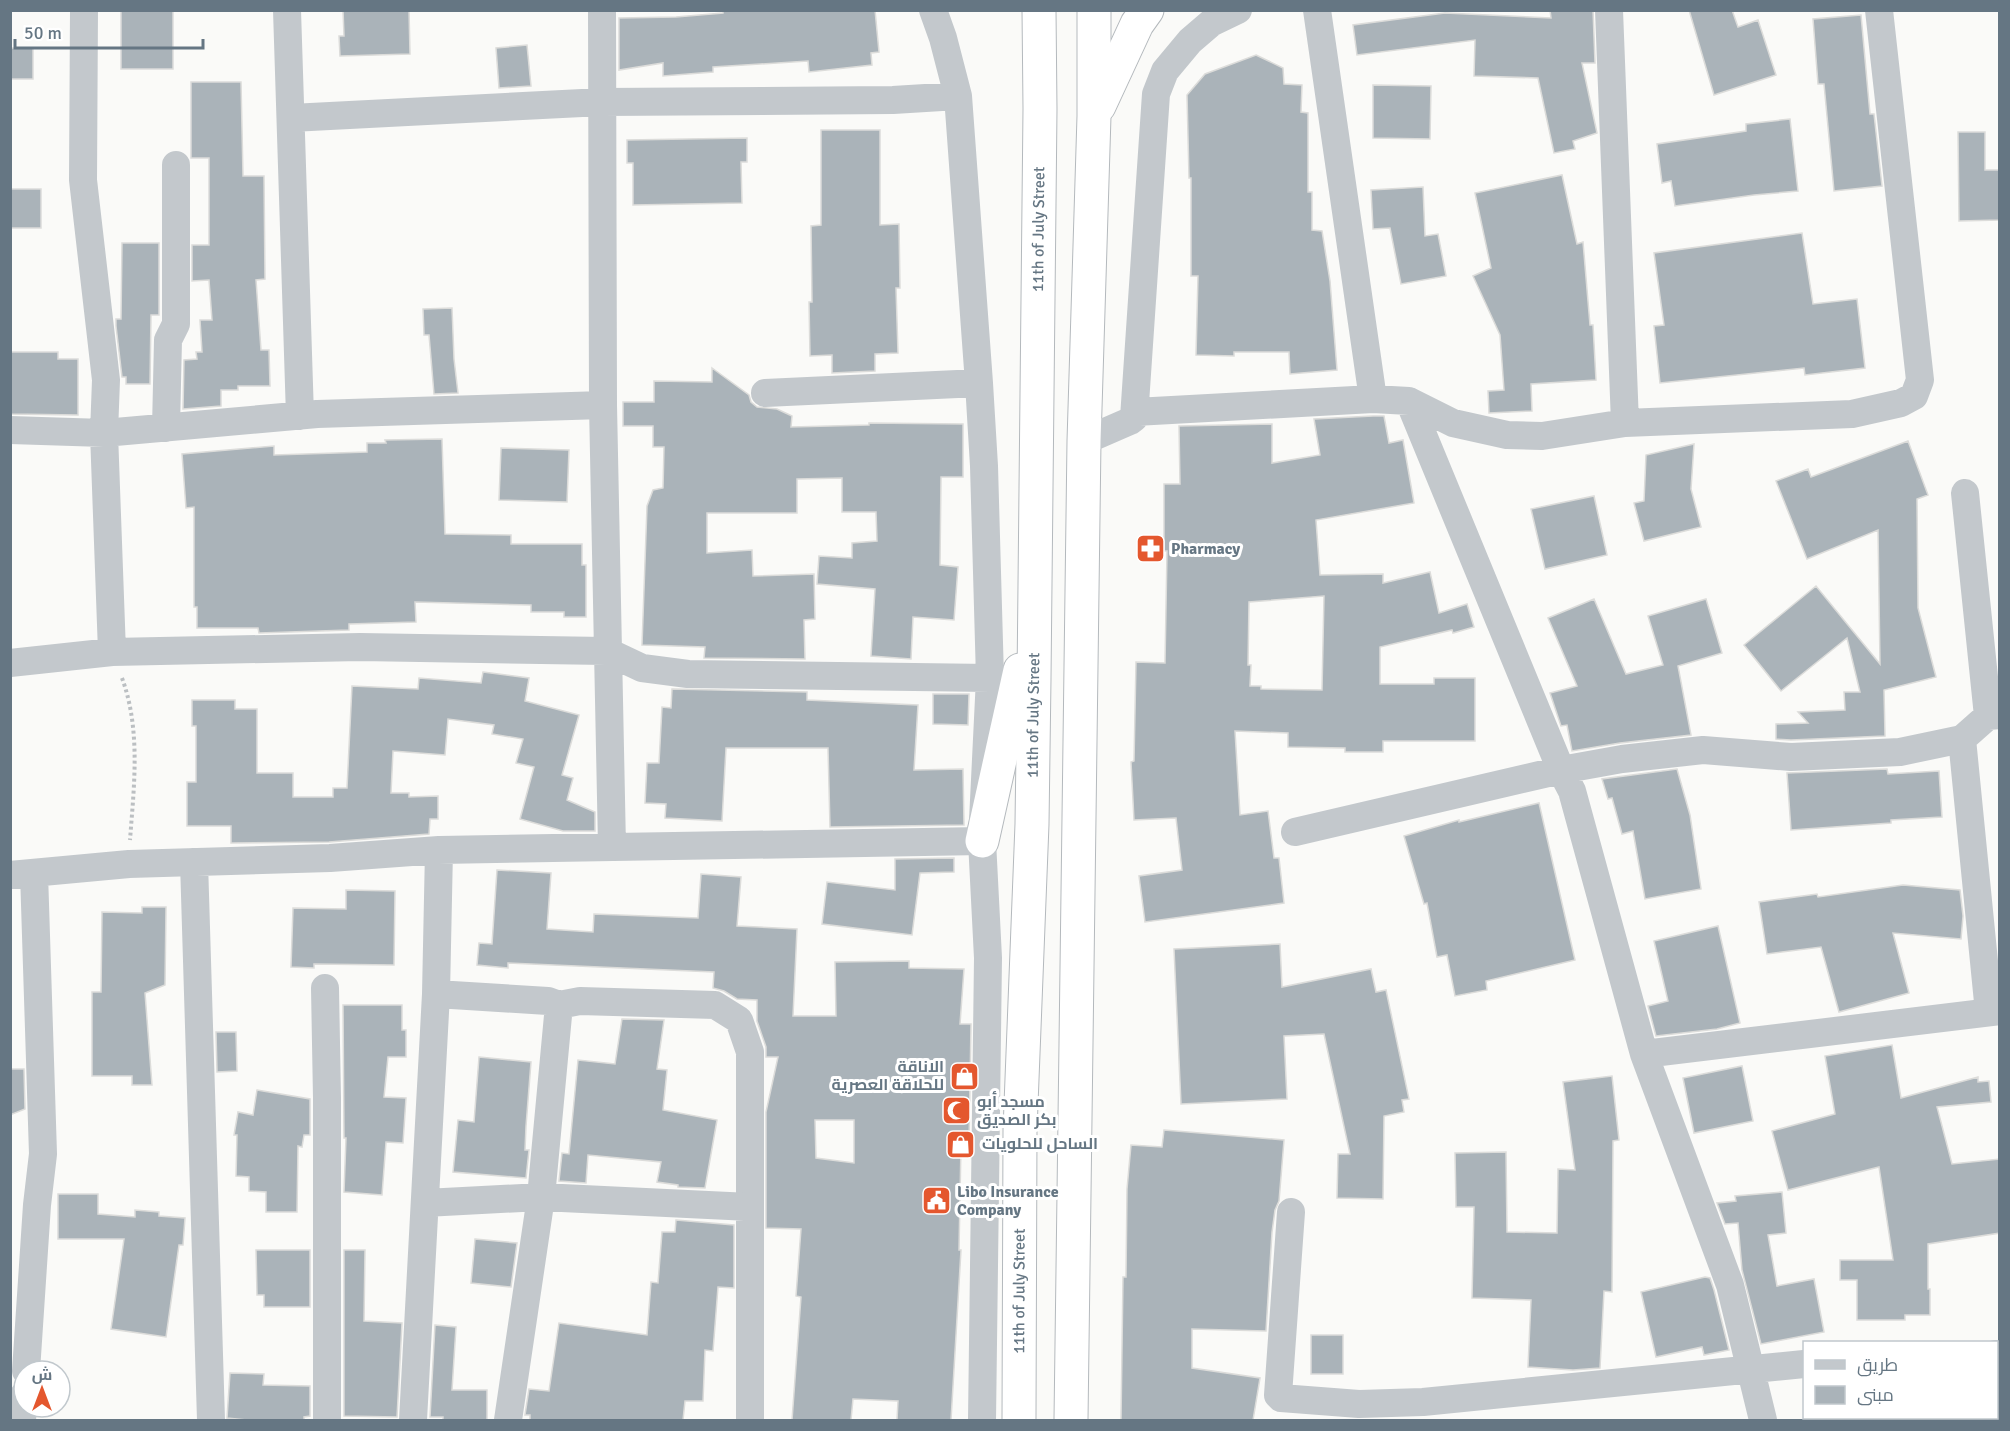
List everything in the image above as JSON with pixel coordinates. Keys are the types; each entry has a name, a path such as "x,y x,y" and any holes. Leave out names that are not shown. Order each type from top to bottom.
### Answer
{"highway":[{"name":"11th of July Street","path":"1019,1420 1020,1130 1032,824 1040,109 1039,10"},
{"path":"1071,1420 1084,441 1094,116 1094,10"},
{"path":"1094,116 1137,24 1147,10"},
{"path":"982,841 1034,607"}],"street":[{"path":"84,10 83,180 106,380 104,433 112,652"},
{"path":"286,10 300,416"},
{"path":"602,10 603,405 606,651 612,847"},
{"path":"933,10 958,96 984,466 990,678 982,841 988,958 982,1420"},
{"path":"1084,441 1130,422 1134,418 1156,94 1165,70 1190,40 1211,23 1238,10"},
{"path":"1317,10 1373,399"},
{"path":"1609,10 1625,423"},
{"path":"1135,412 1373,399 1409,401 1453,423 1507,435 1542,436 1625,423 1852,414 1901,403 1914,396 1920,380 1879,10"},
{"path":"291,118 602,102 893,100 958,96"},
{"path":"166,428 168,340 176,324 176,165"},
{"path":"765,393 979,383"},
{"path":"1409,401 1561,770 1572,791 1644,1054 1730,1285 1763,1420"},
{"path":"10,430 104,433 300,416 603,405"},
{"path":"1295,832 1561,770 1622,759 1703,750 1791,757 1822,757 1900,752 1962,739 1994,716 1965,493"},
{"path":"10,663 112,652 360,647 606,651 642,668 688,674 990,678"},
{"path":"1644,1054 1994,1011 1962,739"},
{"path":"27,1359 37,1205 43,1154 22,874 129,864 330,858 439,850 982,841"},
{"path":"413,1420 436,994 439,850"},
{"path":"194,862 211,1420"},
{"path":"325,988 327,1420"},
{"path":"436,994 548,1001 559,1005 580,1001 715,1005 739,1020 750,1052 750,1420"},
{"path":"508,1420 541,1197 559,1005"},
{"path":"424,1203 541,1197 750,1207"},
{"path":"1291,1212 1278,1395 1281,1398 1359,1404 1423,1402 1803,1364"}],"path":[{"path":"112,652 126,689 136,749 129,864"}],"building":[{"path":"343,10 409,10 410,54 340,56 339,36 344,36"},
{"path":"723,10 875,10 879,52 871,53 872,65 809,72 808,61 713,67 713,72 663,76 663,63 619,70 619,18 676,17 723,13"},
{"path":"1550,10 1593,10 1595,63 1582,63 1597,133 1573,141 1575,149 1554,153 1538,78 1474,76 1475,40 1357,55 1353,25 1445,13 1551,18"},
{"path":"1689,10 1732,10 1738,27 1758,20 1776,75 1714,95"},
{"path":"121,11 173,11 173,69 121,69"},
{"path":"1861,15 1870,114 1874,114 1882,186 1834,191 1824,84 1818,84 1813,19"},
{"path":"527,45 531,86 499,88 496,48"},
{"path":"10,48 33,48 33,79 10,79"},
{"path":"1256,55 1283,68 1284,84 1302,85 1301,112 1308,113 1308,192 1312,192 1312,230 1322,231 1330,281 1337,370 1290,374 1289,352 1234,352 1234,356 1196,355 1198,276 1191,276 1191,178 1189,178 1187,95 1205,74"},
{"path":"191,82 241,82 243,176 264,176 265,279 256,280 261,350 269,350 270,386 238,386 238,390 221,390 221,406 183,409 184,360 197,359 196,352 202,352 200,320 212,320 209,280 192,281 192,245 209,245 209,158 191,158"},
{"path":"1373,85 1431,86 1430,139 1373,138"},
{"path":"1790,119 1798,191 1675,206 1671,181 1662,183 1657,144 1746,131 1746,124"},
{"path":"821,130 880,130 880,225 899,224 900,288 896,288 898,353 875,354 875,371 832,373 832,355 810,356 811,226 821,225"},
{"path":"1958,132 1985,132 1985,170 2000,170 2000,220 1959,221"},
{"path":"747,138 747,162 741,162 742,203 633,205 633,163 627,163 627,140"},
{"path":"1562,175 1577,244 1583,242 1590,325 1593,325 1596,380 1531,384 1532,411 1489,413 1488,391 1504,390 1500,335 1473,276 1491,268 1475,193"},
{"path":"1423,187 1425,236 1438,234 1446,276 1401,284 1390,228 1373,229 1371,190"},
{"path":"10,189 41,189 41,228 10,228"},
{"path":"1802,233 1813,304 1857,299 1865,368 1805,375 1804,368 1660,383 1654,326 1664,325 1654,253"},
{"path":"122,243 159,243 159,315 151,315 150,384 126,384 126,377 122,377 116,319 121,319"},
{"path":"452,308 458,393 434,394 429,335 424,335 423,309"},
{"path":"10,352 58,352 58,359 78,359 78,415 10,414"},
{"path":"712,368 749,395 751,402 757,407 777,409 792,416 791,427 869,425 869,423 963,424 963,477 941,477 940,565 958,567 954,620 913,617 911,659 871,656 875,589 817,584 819,556 852,558 852,543 877,541 876,512 842,512 842,478 797,479 797,513 707,513 707,553 752,550 753,576 814,574 815,619 804,620 805,659 704,658 705,647 642,645 647,506 653,490 663,488 664,447 653,447 653,426 623,426 623,402 654,402 654,381 712,382"},
{"path":"1384,416 1389,443 1403,440 1414,503 1316,520 1320,575 1383,574 1383,583 1430,572 1439,613 1467,604 1474,627 1380,647 1380,684 1434,684 1434,678 1475,678 1475,741 1383,741 1383,752 1345,752 1345,748 1288,747 1288,733 1235,731 1240,815 1268,811 1274,858 1279,858 1284,903 1145,922 1139,876 1182,870 1176,818 1134,820 1131,762 1134,761 1136,662 1165,663 1167,551 1164,551 1164,484 1180,484 1179,426 1272,424 1272,463 1320,455 1314,419","holes":["1324,596 1322,690 1261,689 1261,686 1250,686 1249,602"]},
{"path":"442,439 445,534 511,535 511,544 582,544 582,565 586,565 586,617 564,617 564,612 531,612 531,605 415,602 416,622 349,624 349,630 259,633 258,628 197,628 197,607 194,607 194,507 186,508 182,454 274,446 274,455 367,452 367,443 386,443 385,440"},
{"path":"1908,441 1928,495 1917,499 1918,608 1936,677 1884,690 1885,736 1776,739 1776,724 1808,723 1798,712 1845,710 1844,692 1860,692 1847,638 1781,691 1744,645 1816,586 1880,664 1878,530 1807,559 1776,481 1808,469 1811,477"},
{"path":"1694,444 1691,489 1701,527 1644,541 1634,503 1644,501 1646,455"},
{"path":"501,448 569,450 567,502 499,500"},
{"path":"1594,496 1607,555 1545,569 1531,509"},
{"path":"1594,599 1626,674 1663,665 1648,616 1706,599 1722,653 1678,666 1691,735 1572,751 1567,725 1561,726 1550,693 1577,686 1548,618"},
{"path":"483,672 529,678 525,701 579,715 562,775 573,778 567,800 595,812 595,831 563,831 520,819 534,767 516,763 523,739 492,734 494,725 448,719 445,755 393,751 391,793 409,793 409,797 438,796 438,819 430,819 429,834 329,842 231,843 231,826 187,826 187,782 196,782 196,726 192,726 192,700 235,700 235,709 257,709 257,773 293,773 293,797 333,797 333,788 347,788 352,686 418,689 419,678 481,683"},
{"path":"672,689 807,692 807,700 918,705 914,770 963,769 964,825 830,827 828,748 726,748 722,821 665,818 666,804 645,803 647,763 659,763 662,707 671,708"},
{"path":"933,694 969,694 968,725 933,724"},
{"path":"1677,769 1690,815 1701,889 1645,899 1633,831 1622,834 1612,798 1608,799 1602,779"},
{"path":"1887,769 1888,774 1939,771 1942,817 1791,830 1787,773"},
{"path":"1539,803 1575,960 1486,981 1487,990 1455,996 1447,955 1437,957 1427,903 1424,904 1404,836 1459,820 1459,822"},
{"path":"954,858 954,872 920,873 912,935 822,924 827,882 895,890 895,859"},
{"path":"497,870 551,873 547,929 593,932 594,914 698,918 701,874 741,877 737,926 797,929 793,1016 836,1016 835,962 909,961 909,968 964,969 960,1024 971,1024 969,1145 961,1145 959,1250 961,1250 951,1420 897,1420 898,1401 853,1399 851,1420 792,1420 801,1297 796,1296 801,1229 766,1228 766,1112 778,1057 766,1057 766,1047 757,1021 757,1000 737,999 724,991 713,988 714,972 508,963 508,968 477,965 479,943 492,944","holes":["815,1120 854,1120 854,1163 816,1158"]},
{"path":"1903,885 1960,890 1963,916 1961,939 1893,933 1909,993 1839,1012 1821,947 1767,954 1759,902 1817,894 1818,897"},
{"path":"346,890 395,891 394,965 314,964 314,968 291,967 293,908 346,909"},
{"path":"142,907 166,907 165,985 145,993 152,1085 132,1085 132,1076 92,1076 92,992 101,992 102,912 142,913"},
{"path":"1718,926 1740,1023 1717,1029 1656,1036 1648,1006 1668,1001 1654,941"},
{"path":"1280,944 1282,987 1371,969 1376,992 1386,990 1409,1099 1402,1100 1404,1112 1384,1116 1383,1199 1337,1198 1338,1154 1350,1154 1324,1034 1284,1036 1287,1099 1181,1104 1174,949"},
{"path":"343,1005 402,1005 402,1030 406,1030 406,1057 388,1057 384,1097 406,1098 403,1143 386,1142 382,1195 344,1192 346,1138 344,1138"},
{"path":"622,1019 664,1020 657,1069 667,1070 663,1110 717,1120 705,1188 678,1187 678,1185 657,1182 661,1162 588,1155 586,1183 559,1181 562,1153 569,1154 578,1060 615,1064"},
{"path":"216,1032 236,1032 237,1071 217,1072"},
{"path":"1892,1045 1901,1098 1978,1077 1978,1082 1989,1081 1991,1102 1937,1107 1952,1164 2000,1159 2000,1233 1928,1244 1930,1315 1905,1315 1905,1320 1857,1320 1857,1280 1840,1280 1840,1260 1893,1260 1879,1167 1788,1190 1772,1131 1835,1114 1825,1056"},
{"path":"479,1057 531,1062 526,1126 525,1150 529,1150 526,1178 453,1172 458,1120 474,1122"},
{"path":"1742,1066 1753,1121 1694,1133 1683,1078"},
{"path":"10,1069 24,1069 25,1109 10,1115"},
{"path":"1612,1076 1619,1140 1613,1141 1612,1292 1604,1291 1600,1368 1573,1370 1528,1367 1531,1300 1472,1298 1474,1207 1456,1207 1455,1153 1506,1152 1507,1232 1557,1233 1558,1169 1575,1170 1563,1082"},
{"path":"257,1090 310,1099 310,1135 304,1135 302,1147 298,1146 297,1212 266,1212 266,1192 249,1191 249,1177 236,1176 237,1135 234,1135 238,1112 253,1115"},
{"path":"1164,1130 1284,1140 1279,1201 1275,1210 1272,1232 1266,1331 1192,1329 1192,1368 1260,1378 1253,1420 1121,1420 1123,1277 1126,1277 1127,1189 1131,1145 1162,1147"},
{"path":"1782,1192 1786,1233 1768,1235 1777,1286 1814,1279 1824,1332 1761,1344 1742,1270 1738,1223 1725,1224 1717,1203 1736,1201 1735,1196"},
{"path":"58,1194 98,1194 98,1214 135,1217 135,1210 159,1212 159,1216 185,1218 183,1245 179,1245 166,1337 111,1329 124,1239 58,1239"},
{"path":"676,1220 734,1225 734,1288 718,1287 713,1351 705,1350 703,1401 685,1401 683,1420 530,1420 530,1415 525,1415 529,1389 549,1391 559,1323 647,1335 651,1282 658,1283 662,1232 675,1232"},
{"path":"475,1239 517,1243 511,1287 471,1283"},
{"path":"256,1250 310,1250 310,1307 264,1307 264,1295 257,1295"},
{"path":"344,1250 365,1250 364,1321 402,1323 397,1417 344,1416"},
{"path":"1705,1277 1710,1278 1714,1290 1729,1350 1704,1355 1702,1347 1656,1357 1641,1292"},
{"path":"435,1325 456,1327 452,1390 487,1390 487,1420 443,1420 443,1417 430,1417"},
{"path":"1311,1335 1343,1335 1343,1374 1311,1374"},
{"path":"230,1373 264,1374 263,1385 310,1386 310,1416 304,1417 304,1420 227,1418"}],"place":[{"name":"Pharmacy","path":"1150,549"},
{"name":"الاناقة للحلاقة العصرية","path":"965,1076"},
{"name":"مسجد أبو بكر الصديق","path":"956,1111"},
{"name":"الساحل للحلويات","path":"961,1144"},
{"name":"Libo Insurance Company","path":"936,1201"}]}
